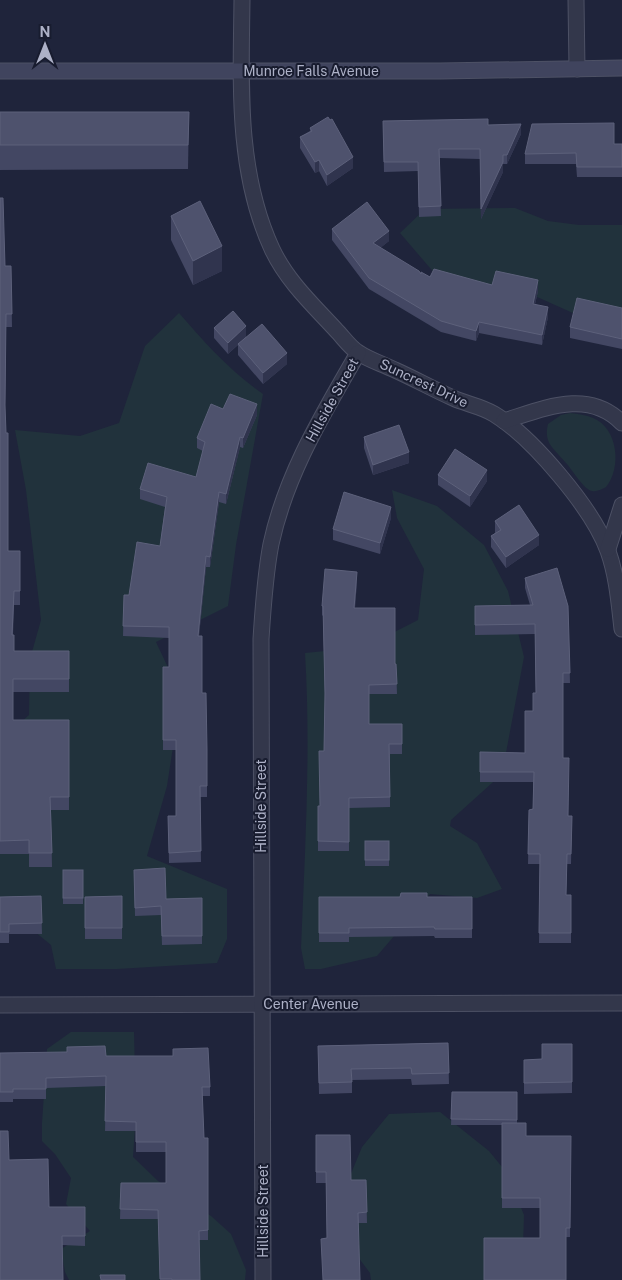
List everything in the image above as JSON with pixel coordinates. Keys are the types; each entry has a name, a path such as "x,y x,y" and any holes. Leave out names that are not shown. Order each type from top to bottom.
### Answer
{"street":[{"name":"Suncrest Drive","path":"242,0 241,71 245,153 252,192 264,231 277,257 298,290 358,353 436,388 454,399 492,413 534,447 562,478 585,510 608,549 613,565 622,629"},
{"path":"576,0 576,68"},
{"name":"Munroe Falls Avenue","path":"0,71 440,71 622,68"},
{"name":"Hillside Street","path":"263,1280 261,639 265,581 271,542 282,503 297,465 315,426 358,353"},
{"path":"504,421 555,405 569,403 585,404 614,414 622,423"},
{"path":"608,549 622,504"},
{"name":"Center Avenue","path":"0,1005 622,1003"}],"shaded area":[{"path":"515,208 548,221 579,225 622,225 622,335 526,292 436,275 400,233 425,209"},
{"path":"179,313 208,346 263,394 236,545 228,606 156,642 181,695 167,786 147,856 227,889 227,939 217,963 117,969 56,969 51,945 0,903 0,741 29,715 30,659 41,620 26,490 15,430 80,436 119,423 145,346"},
{"path":"570,413 593,418 608,430 615,449 616,459 611,479 606,487 592,491 585,487 551,446 547,437 548,424 561,415"},
{"path":"392,490 437,506 484,545 508,591 524,657 502,774 451,820 450,826 477,843 502,889 477,898 430,894 377,956 321,969 305,969 301,948 306,838 307,690 305,653 365,647 418,620 424,569 397,518"},
{"path":"71,1032 134,1032 136,1112 133,1157 158,1181 211,1216 231,1234 246,1270 245,1280 69,1280 65,1272 61,1249 90,1231 66,1204 71,1178 55,1154 42,1141 42,1123 47,1049"},
{"path":"440,1112 489,1151 507,1173 524,1215 522,1280 371,1280 370,1273 346,1241 350,1176 362,1147 389,1114"}],"building":[{"path":"0,112 189,112 188,145 0,145"},
{"path":"328,117 330,120 332,119 353,157 327,175 319,160 315,162 300,137 312,131 310,128"},
{"path":"488,119 488,125 521,124 507,155 503,155 503,162 481,209 480,149 439,149 441,206 419,207 418,162 384,162 383,121"},
{"path":"614,123 614,144 622,144 622,167 577,167 576,153 525,154 532,124"},
{"path":"0,198 3,198 5,266 11,266 12,314 6,314 5,405 6,433 8,433 8,551 20,551 20,591 14,591 12,635 14,635 14,651 69,651 69,679 13,679 13,720 69,720 69,797 50,797 52,853 29,853 29,840 0,841"},
{"path":"200,201 222,246 193,261 171,216"},
{"path":"367,202 389,231 373,243 421,274 421,272 430,277 434,269 492,285 496,271 538,280 533,304 548,307 542,335 479,322 476,331 441,321 369,278 332,229"},
{"path":"577,298 622,308 622,339 570,327"},
{"path":"233,311 246,326 228,343 214,328"},
{"path":"262,324 287,353 263,373 238,344"},
{"path":"230,394 257,404 243,438 240,437 226,494 219,492 210,557 206,556 198,636 202,636 202,693 206,693 207,750 207,786 200,786 201,851 169,853 168,816 176,816 176,740 163,740 163,667 169,667 169,627 123,626 124,595 129,595 137,542 160,546 167,497 140,489 148,463 196,477 205,442 197,438 211,404 223,409"},
{"path":"399,425 409,452 373,465 364,437"},
{"path":"455,449 487,470 470,496 438,475"},
{"path":"344,492 391,507 380,543 333,529"},
{"path":"519,505 539,535 506,557 491,536 501,530 495,521"},
{"path":"557,568 568,606 570,673 563,673 563,758 569,758 568,816 572,816 571,854 567,854 566,895 571,895 571,933 539,933 540,854 528,854 529,810 533,809 534,772 480,772 480,752 525,753 525,711 533,711 533,693 536,693 535,624 475,625 475,606 533,605 525,578"},
{"path":"325,569 357,572 354,608 395,608 397,684 369,685 369,724 402,724 402,744 389,744 390,797 349,798 349,842 318,841 318,806 320,806 319,751 324,751 325,693 322,606"},
{"path":"365,841 389,841 389,860 365,860"},
{"path":"165,868 166,899 202,898 202,936 162,936 161,906 135,908 134,870"},
{"path":"63,870 83,870 83,898 63,898"},
{"path":"401,893 427,893 427,897 472,897 472,929 435,929 434,927 349,928 349,933 319,933 319,897 400,897"},
{"path":"41,896 42,923 9,924 9,932 0,932 0,897"},
{"path":"122,896 122,928 85,928 85,897"},
{"path":"448,1043 449,1073 412,1074 411,1068 351,1069 352,1082 319,1083 318,1046"},
{"path":"542,1044 572,1044 572,1082 524,1083 524,1060 542,1059"},
{"path":"105,1046 106,1056 173,1056 173,1049 208,1048 210,1087 202,1087 204,1138 208,1138 208,1230 199,1231 200,1280 160,1279 158,1210 120,1209 121,1183 166,1183 166,1142 136,1142 136,1122 105,1121 106,1076 46,1078 46,1089 13,1089 13,1092 0,1092 0,1053 67,1052 67,1047"},
{"path":"452,1092 517,1092 517,1120 451,1119"},
{"path":"502,1123 526,1123 526,1136 571,1136 570,1228 566,1228 566,1280 484,1280 484,1238 540,1238 540,1198 502,1198"},
{"path":"0,1131 8,1131 9,1160 48,1159 49,1207 85,1207 85,1236 62,1236 63,1280 0,1280"},
{"path":"316,1135 350,1135 351,1180 366,1180 367,1212 358,1213 360,1280 323,1280 321,1239 327,1238 326,1172 316,1172"},
{"path":"100,1275 125,1275 125,1280 101,1280"}]}
